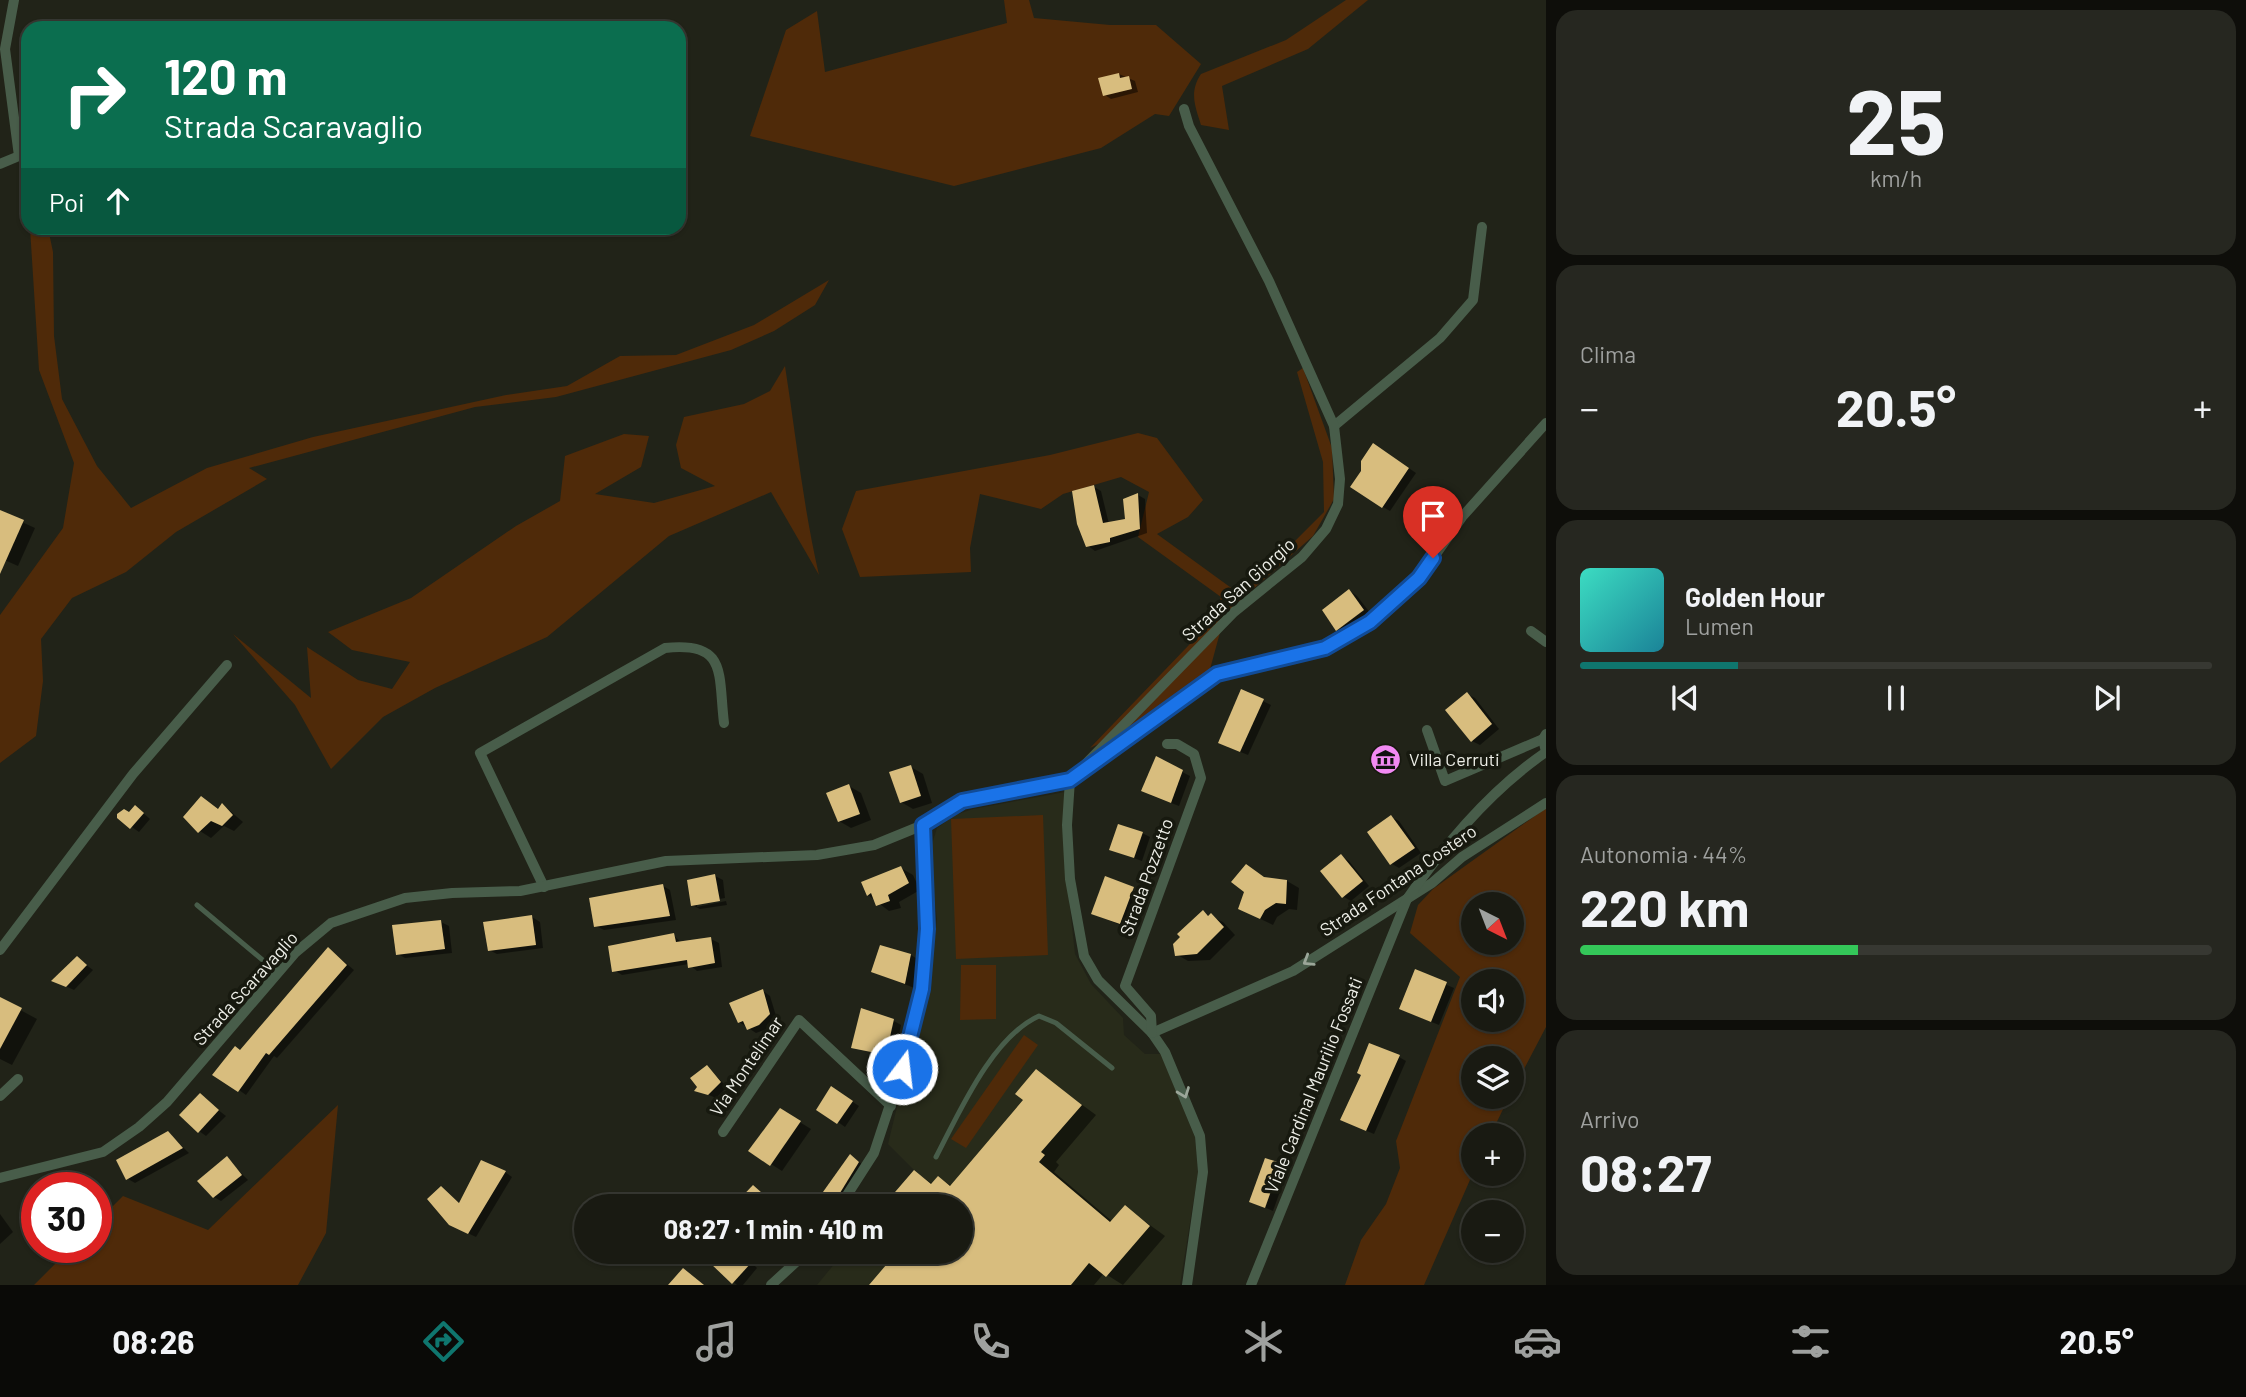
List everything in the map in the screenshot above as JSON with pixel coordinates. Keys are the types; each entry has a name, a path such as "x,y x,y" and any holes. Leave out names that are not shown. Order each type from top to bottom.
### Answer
{"street":[{"path":"0,164 19,156 5,49 14,0"},
{"name":"Strada San Giorgio","path":"1070,780 1234,612 1302,557 1326,529 1338,504 1340,480 1334,426 1295,335 1231,212 1189,126 1184,108"},
{"path":"1334,426 1440,338 1473,300 1482,228"},
{"path":"1070,780 1217,674 1325,648 1370,622 1419,578 1462,517 1546,423"},
{"path":"1531,631 1546,642"},
{"path":"544,887 480,753 665,648 690,645 709,653 716,663 724,723"},
{"path":"0,950 133,774 226,665"},
{"path":"1407,899 1425,872 1511,776 1546,752 1544,737 1445,780 1427,730"},
{"name":"Strada Pozzetto","path":"1152,1033 1151,1016 1125,986 1201,778 1194,754 1177,744 1167,744"},
{"name":"Strada Scaravaglio","path":"0,1178 103,1152 139,1127 167,1102 278,973 331,923 405,898 452,893 520,891 666,861 817,855 874,845 923,825 962,801 1070,780"},
{"name":"Strada Pozzetto","path":"1070,780 1067,825 1070,879 1084,956 1098,979 1152,1033 1180,1084 1200,1136 1203,1172 1186,1285"},
{"name":"Strada Fontana Costero","path":"1152,1033 1293,971 1407,899 1462,857 1546,803"},
{"path":"848,1194 874,1153 891,1106 922,989 927,929 923,825"},
{"name":"Viale Cardinal Maurilio Fossati","path":"1251,1285 1407,899"},
{"name":"Via Montelimar","path":"723,1132 799,1020 891,1106"},
{"path":"0,1096 18,1079"},
{"path":"771,1285 794,1264"}],"lane":[{"path":"197,905 278,973"},
{"path":"936,1157 976,1085 1006,1039 1022,1024 1039,1016 1056,1023 1112,1068"}],"shaded area":[{"path":"1004,0 1029,0 1034,18 1110,25 1156,25 1201,64 1169,116 1155,114 1101,148 954,186 750,136 786,30 817,11 825,72 1007,23"},
{"path":"1346,0 1368,0 1308,49 1222,86 1229,130 1201,125 1194,93 1201,74 1286,40"},
{"path":"30,235 49,235 53,252 54,336 62,399 97,466 131,508 207,468 313,437 506,395 567,386 620,356 676,355 754,325 829,280 815,305 774,331 731,350 556,397 475,407 249,468 267,479 176,532 126,572 72,598 41,639 43,681 36,736 0,763 0,615 63,528 74,463 39,370"},
{"path":"785,366 804,497 819,575 771,492 669,536 547,637 435,688 383,717 331,769 295,705 233,634 311,698 307,647 358,680 392,689 410,662 352,650 328,632 411,598 516,526 560,501 565,456 624,434 649,436 641,467 595,494 654,503 715,486 681,468 676,445 684,417 744,404 770,391"},
{"path":"1303,368 1332,448 1334,499 1313,536 1225,614 1209,673 1130,729 1090,748 1212,621 1221,597 1138,537 1149,492 1121,477 1063,494 1041,509 980,494 970,548 971,572 860,577 842,529 856,491 1050,455 1138,433 1157,438 1203,500 1188,517 1157,534 1241,595 1324,512 1323,462 1297,372"},
{"path":"1065,792 1067,880 1075,954 1091,984 1123,1018 1124,1035 1145,1054 1161,1054 1195,1137 1198,1173 1180,1285 817,1285 834,1264 973,1264 973,1194 893,1194 914,1170 888,1144 932,963 937,919 931,874 932,844 937,828 955,815 973,809"},
{"path":"1546,808 1546,1027 1524,1069 1524,1046 1461,1046 1461,1109 1503,1109 1496,1123 1461,1123 1461,1186 1467,1186 1424,1285 1345,1285 1361,1240 1386,1204 1400,1168 1396,1141 1460,977 1410,933 1418,905 1433,889"},
{"path":"1043,815 1048,955 956,959 951,819"},
{"path":"961,965 996,965 996,1019 960,1020"},
{"path":"1024,1035 1038,1045 966,1148 951,1139"},
{"path":"338,1105 326,1233 298,1285 34,1285 56,1263 112,1263 112,1207 123,1196 208,1230"}],"building":[{"path":"1119,73 1120,78 1129,76 1132,89 1103,96 1098,78"},
{"path":"1373,443 1409,468 1382,508 1350,487 1361,471 1361,461"},
{"path":"1094,485 1103,523 1125,519 1123,499 1138,493 1140,529 1110,538 1110,542 1086,547 1077,524 1072,491"},
{"path":"0,510 24,520 0,574"},
{"path":"1349,589 1364,610 1336,631 1322,610"},
{"path":"1241,689 1264,699 1240,752 1218,743"},
{"path":"1467,692 1492,724 1471,742 1445,710"},
{"path":"1156,756 1183,770 1171,803 1141,791"},
{"path":"911,765 921,796 900,803 889,772"},
{"path":"849,784 860,814 838,822 826,793"},
{"path":"201,796 218,809 222,803 233,815 222,826 211,821 198,833 183,817"},
{"path":"135,805 144,813 130,829 117,818 117,814 124,809 129,812"},
{"path":"1391,815 1415,848 1390,865 1367,832"},
{"path":"1118,824 1143,832 1134,858 1109,850"},
{"path":"1341,854 1363,881 1342,898 1320,871"},
{"path":"1246,864 1264,877 1287,880 1286,904 1276,903 1265,910 1260,919 1238,909 1244,892 1231,882"},
{"path":"901,866 909,883 888,895 890,901 876,906 871,893 867,896 861,882"},
{"path":"715,874 720,901 691,906 687,880"},
{"path":"1105,876 1134,887 1120,924 1091,914"},
{"path":"663,884 670,916 594,927 589,898"},
{"path":"1203,910 1208,916 1211,913 1224,927 1197,954 1175,956 1173,944 1180,937 1177,934"},
{"path":"532,915 536,945 488,951 483,922"},
{"path":"441,920 445,949 396,955 392,925"},
{"path":"674,933 676,942 711,937 715,963 688,968 687,960 612,972 608,946"},
{"path":"880,945 911,954 905,984 871,972"},
{"path":"328,947 347,965 269,1055 266,1053 238,1092 212,1075 235,1046 240,1050"},
{"path":"77,956 87,965 66,987 51,981"},
{"path":"1415,969 1447,982 1431,1022 1399,1009"},
{"path":"763,989 770,1014 759,1025 747,1030 743,1021 738,1023 729,1003"},
{"path":"0,997 22,1008 0,1049"},
{"path":"861,1008 894,1019 886,1055 851,1048"},
{"path":"1369,1043 1400,1055 1366,1131 1340,1120 1361,1075 1357,1073"},
{"path":"707,1065 721,1082 708,1095 694,1091 697,1087 690,1078"},
{"path":"1036,1069 1082,1105 1041,1152 1045,1155 1039,1162 1110,1222 1125,1205 1150,1226 1106,1277 1089,1263 1071,1285 869,1285 887,1264 973,1264 973,1194 893,1194 914,1170 931,1184 938,1176 950,1186 1023,1100 1015,1094"},
{"path":"831,1086 853,1101 837,1124 816,1110"},
{"path":"200,1093 219,1110 198,1133 179,1115"},
{"path":"780,1108 801,1121 770,1166 748,1151"},
{"path":"168,1131 183,1148 126,1180 116,1160"},
{"path":"850,1154 859,1162 839,1194 822,1194"},
{"path":"227,1156 242,1175 213,1198 197,1181"},
{"path":"1265,1158 1281,1163 1265,1208 1249,1202"},
{"path":"481,1160 506,1171 468,1234 449,1225 427,1199 441,1186 459,1203"},
{"path":"753,1185 763,1194 744,1194"},
{"path":"711,1264 750,1264 732,1284"},
{"path":"683,1268 704,1285 668,1285"}],"place":[{"name":"Villa Cerruti","path":"1386,759"}],"route":[{"path":"902,1069 922,989 927,929 923,825 962,801 1070,780 1217,674 1325,648 1370,622 1419,578 1433,558"}]}
